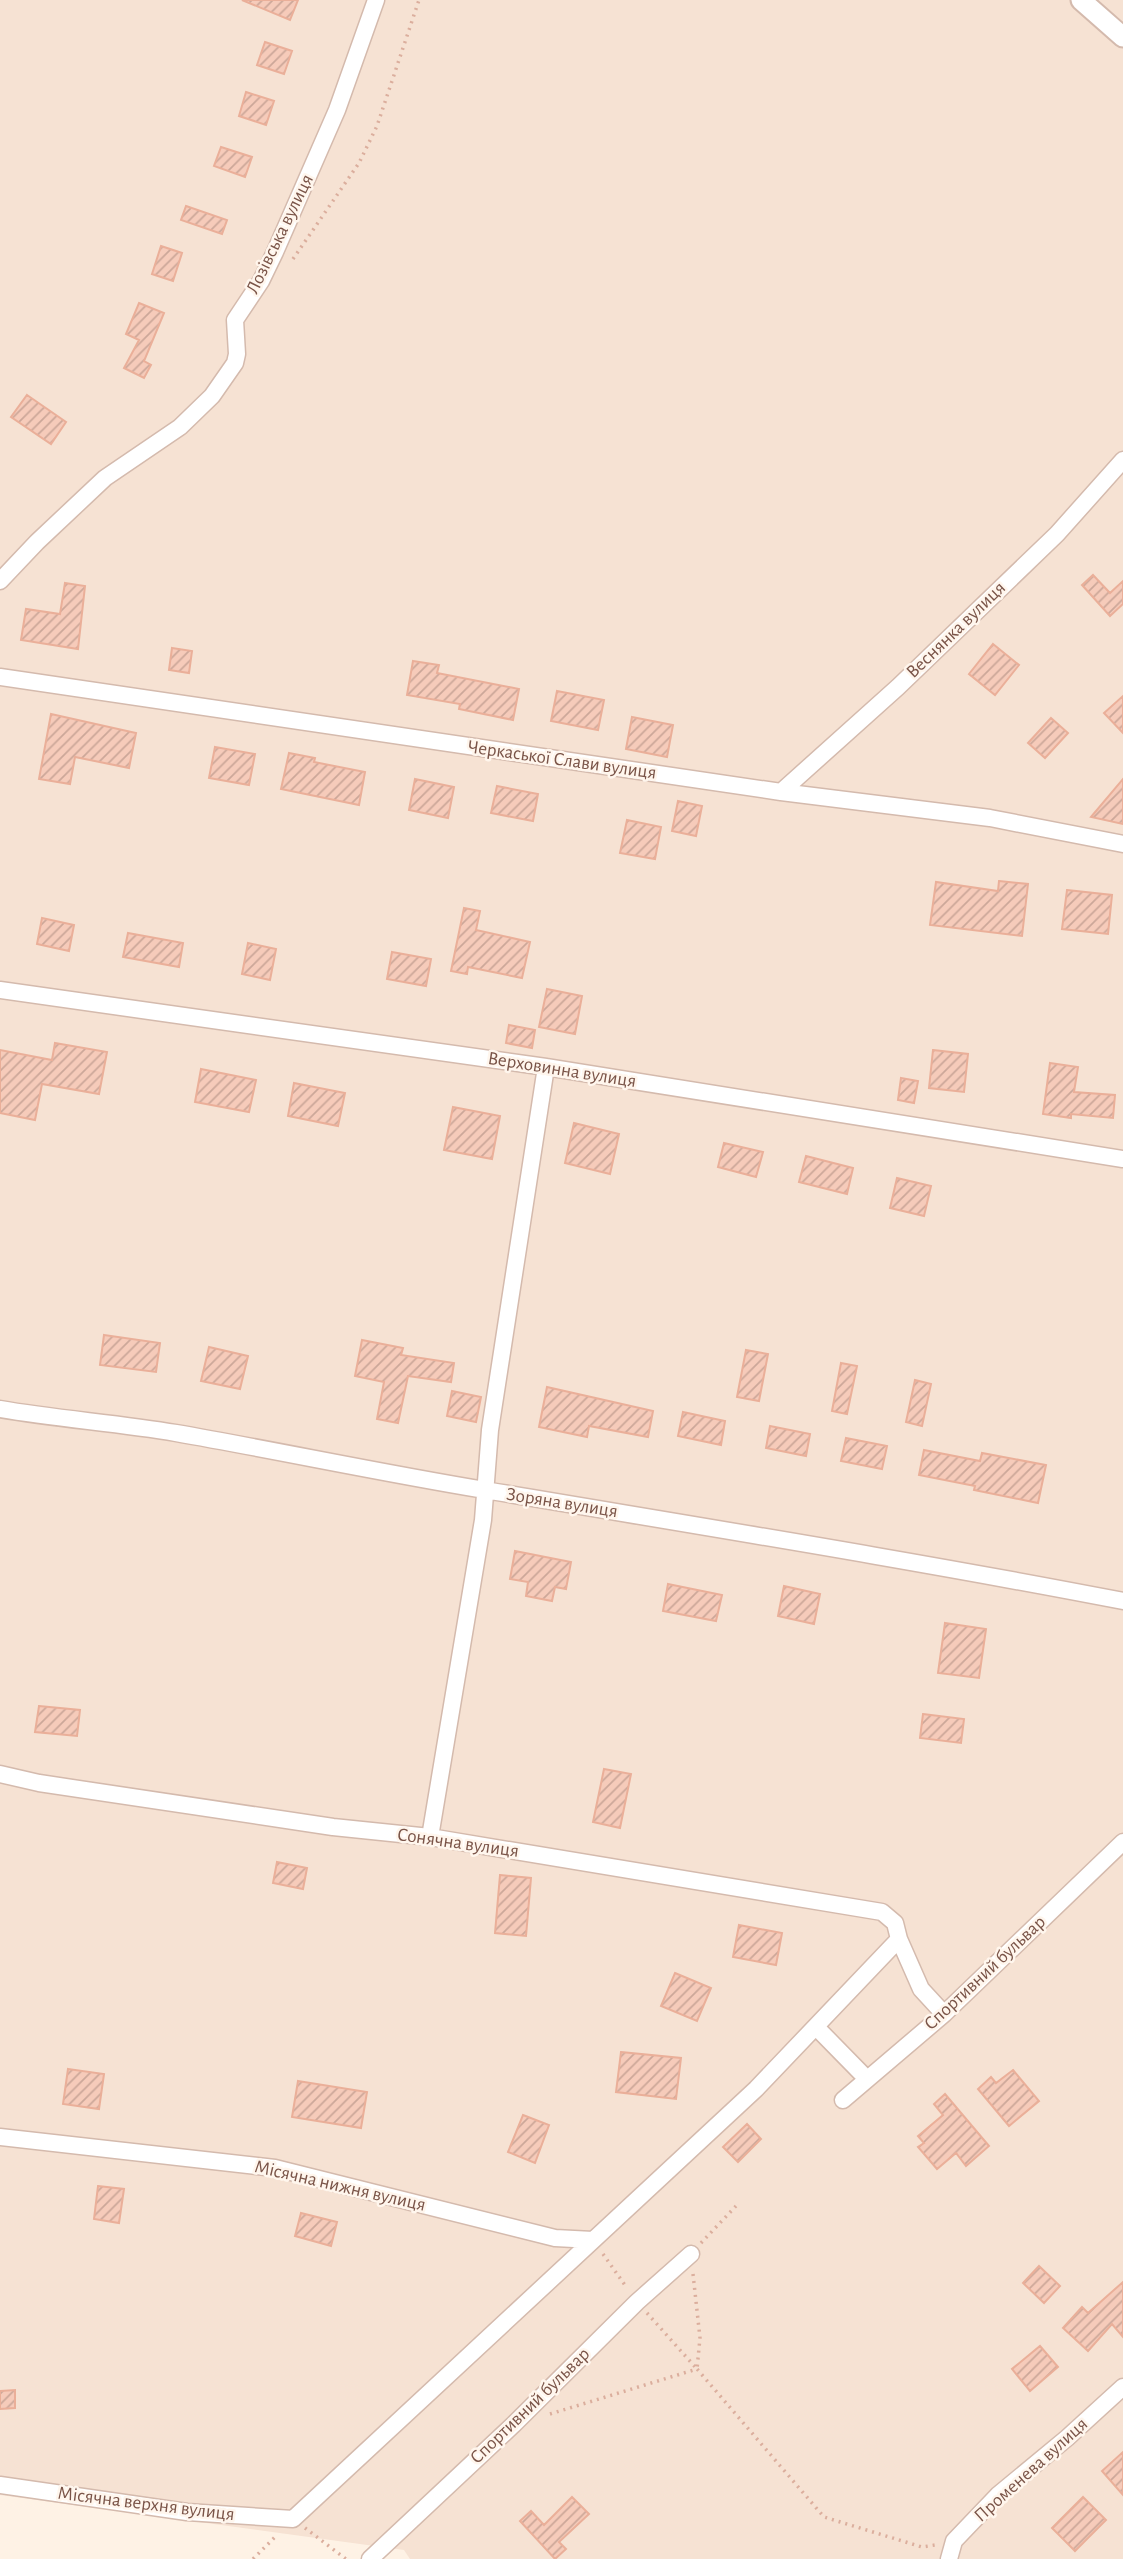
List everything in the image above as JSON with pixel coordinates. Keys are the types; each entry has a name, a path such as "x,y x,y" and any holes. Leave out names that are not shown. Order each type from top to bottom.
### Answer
{"street":[{"name":"Лозівська вулиця","path":"0,581 105,478 180,427 212,396 235,363 235,320 261,281 275,252 337,110 376,0"},
{"path":"1082,0 1123,37"},
{"name":"Веснянка вулиця","path":"781,792 898,687 1057,534 1123,460"},
{"name":"Черкаської Слави вулиця","path":"0,677 781,792 990,818 1123,844"},
{"name":"Верховинна вулиця","path":"0,990 547,1067 1123,1159"},
{"path":"430,1837 483,1520 490,1430 547,1067"},
{"name":"Зоряна вулиця","path":"0,1409 52,1418 126,1425 485,1490 948,1567 1123,1601"},
{"name":"Сонячна вулиця","path":"0,1774 39,1783 333,1827 430,1837 882,1912 895,1923 899,1939 921,1989 944,2014"},
{"name":"Спортивний бульвар","path":"843,2100 944,2014 1123,1842"},
{"path":"293,2519 756,2089 899,1939"},
{"path":"816,2027 867,2079"},
{"name":"Місячна нижня вулиця","path":"0,2137 275,2168 555,2238 593,2240"},
{"name":"Спортивний бульвар","path":"370,2559 691,2253"},
{"name":"Променева вулиця","path":"949,2559 954,2541 998,2495 1123,2387"},
{"name":"Місячна верхня вулиця","path":"0,2485 187,2512 293,2519"}],"path":[{"path":"292,260 359,163 377,126 419,0"},
{"path":"736,2206 691,2253 700,2338 697,2369 824,2517 922,2547 954,2541"},
{"path":"513,2425 697,2369"},
{"path":"253,2559 293,2519 346,2559"}],"shaded area":[{"path":"0,0 1123,0 1123,2559 410,2559 404,2550 0,2495"}],"building":[{"path":"242,0 298,0 290,20"},
{"path":"265,42 292,51 284,74 257,65"},
{"path":"246,92 274,101 266,125 239,116"},
{"path":"221,147 252,157 245,177 214,166"},
{"path":"186,206 227,220 222,234 181,220"},
{"path":"161,246 182,253 173,281 152,274"},
{"path":"139,303 164,313 144,361 151,365 144,378 124,368 139,340 126,334"},
{"path":"27,395 66,422 51,444 11,417"},
{"path":"1093,575 1110,593 1123,581 1123,604 1110,616 1082,585"},
{"path":"65,583 85,586 78,649 21,640 26,609 60,614"},
{"path":"993,644 1019,665 995,695 969,674"},
{"path":"172,648 192,651 189,673 169,670"},
{"path":"413,661 439,665 437,673 519,689 513,720 459,709 460,704 407,695"},
{"path":"557,691 604,700 598,730 551,721"},
{"path":"1123,696 1123,733 1104,713"},
{"path":"51,714 136,733 129,768 75,757 70,784 39,779"},
{"path":"632,717 673,725 667,757 626,749"},
{"path":"1051,718 1068,733 1045,758 1028,743"},
{"path":"215,747 255,754 249,785 209,778"},
{"path":"289,753 315,758 314,762 365,772 359,805 281,789"},
{"path":"415,779 454,787 448,818 409,810"},
{"path":"1123,779 1123,824 1091,817"},
{"path":"497,786 538,794 533,821 491,813"},
{"path":"678,801 702,806 696,836 672,831"},
{"path":"627,820 661,827 655,859 620,853"},
{"path":"999,881 1028,884 1022,936 930,925 936,882 998,891"},
{"path":"1067,890 1112,895 1108,934 1062,929"},
{"path":"464,908 480,911 476,930 530,942 522,978 468,967 467,974 451,971"},
{"path":"42,918 74,925 69,951 37,944"},
{"path":"128,933 183,943 179,967 123,957"},
{"path":"248,943 276,949 270,980 242,974"},
{"path":"392,952 431,959 426,986 387,979"},
{"path":"547,989 582,996 575,1034 539,1027"},
{"path":"509,1025 535,1030 532,1048 506,1043"},
{"path":"55,1043 107,1052 99,1094 42,1084 35,1120 0,1113 0,1050 52,1060"},
{"path":"933,1050 968,1054 964,1092 929,1088"},
{"path":"1050,1063 1078,1067 1074,1092 1115,1095 1113,1118 1071,1114 1071,1118 1043,1114"},
{"path":"201,1069 256,1080 249,1112 195,1102"},
{"path":"901,1078 918,1081 914,1103 898,1100"},
{"path":"294,1083 345,1093 338,1126 288,1116"},
{"path":"453,1107 500,1116 492,1159 444,1150"},
{"path":"574,1123 619,1134 610,1174 565,1163"},
{"path":"724,1143 763,1152 756,1177 718,1167"},
{"path":"806,1156 853,1168 847,1194 799,1182"},
{"path":"897,1178 931,1186 924,1216 890,1208"},
{"path":"104,1335 160,1343 156,1372 100,1365"},
{"path":"362,1340 403,1348 401,1355 454,1363 451,1382 408,1376 398,1423 377,1419 384,1382 355,1376"},
{"path":"209,1347 248,1356 240,1389 201,1381"},
{"path":"746,1350 768,1354 759,1401 737,1397"},
{"path":"841,1363 857,1366 847,1414 832,1411"},
{"path":"915,1380 931,1384 922,1426 906,1422"},
{"path":"547,1387 653,1411 648,1437 589,1426 587,1437 539,1427"},
{"path":"452,1391 481,1397 476,1422 447,1416"},
{"path":"683,1412 725,1421 721,1445 678,1436"},
{"path":"770,1426 810,1434 806,1456 766,1448"},
{"path":"846,1438 887,1446 882,1469 841,1461"},
{"path":"924,1450 980,1461 982,1453 1046,1465 1038,1503 974,1490 975,1486 919,1475"},
{"path":"515,1551 571,1562 566,1589 555,1587 552,1601 526,1596 528,1582 510,1579"},
{"path":"668,1584 722,1595 716,1621 663,1611"},
{"path":"784,1586 820,1594 814,1624 778,1616"},
{"path":"945,1623 986,1629 979,1678 938,1673"},
{"path":"39,1706 80,1710 77,1736 35,1732"},
{"path":"923,1714 964,1719 961,1743 920,1738"},
{"path":"604,1769 631,1774 620,1828 593,1822"},
{"path":"277,1862 307,1868 303,1889 273,1883"},
{"path":"500,1875 531,1878 526,1936 495,1933"},
{"path":"739,1925 782,1933 776,1965 733,1957"},
{"path":"675,1973 711,1988 697,2021 661,2006"},
{"path":"621,2052 681,2058 676,2099 616,2092"},
{"path":"68,2069 104,2074 99,2109 63,2104"},
{"path":"1013,2070 1039,2101 1009,2126 978,2089 991,2077 996,2083"},
{"path":"298,2081 367,2092 361,2128 292,2117"},
{"path":"945,2094 989,2146 966,2166 956,2153 937,2169 918,2147 924,2143 918,2136 943,2115 934,2104"},
{"path":"523,2115 549,2125 535,2163 508,2152"},
{"path":"747,2124 761,2139 738,2162 723,2147"},
{"path":"98,2186 124,2189 119,2223 94,2219"},
{"path":"301,2213 337,2222 331,2246 295,2236"},
{"path":"1039,2266 1060,2286 1044,2303 1023,2283"},
{"path":"1123,2282 1123,2337 1112,2324 1088,2351 1063,2328 1082,2307 1088,2313"},
{"path":"1040,2346 1058,2367 1030,2391 1012,2369"},
{"path":"15,2390 15,2408 0,2409 0,2391"},
{"path":"1123,2452 1123,2495 1102,2471"},
{"path":"572,2497 589,2514 559,2542 566,2549 555,2559 520,2521 531,2511 544,2525"},
{"path":"1083,2497 1106,2520 1075,2551 1052,2528"}]}
